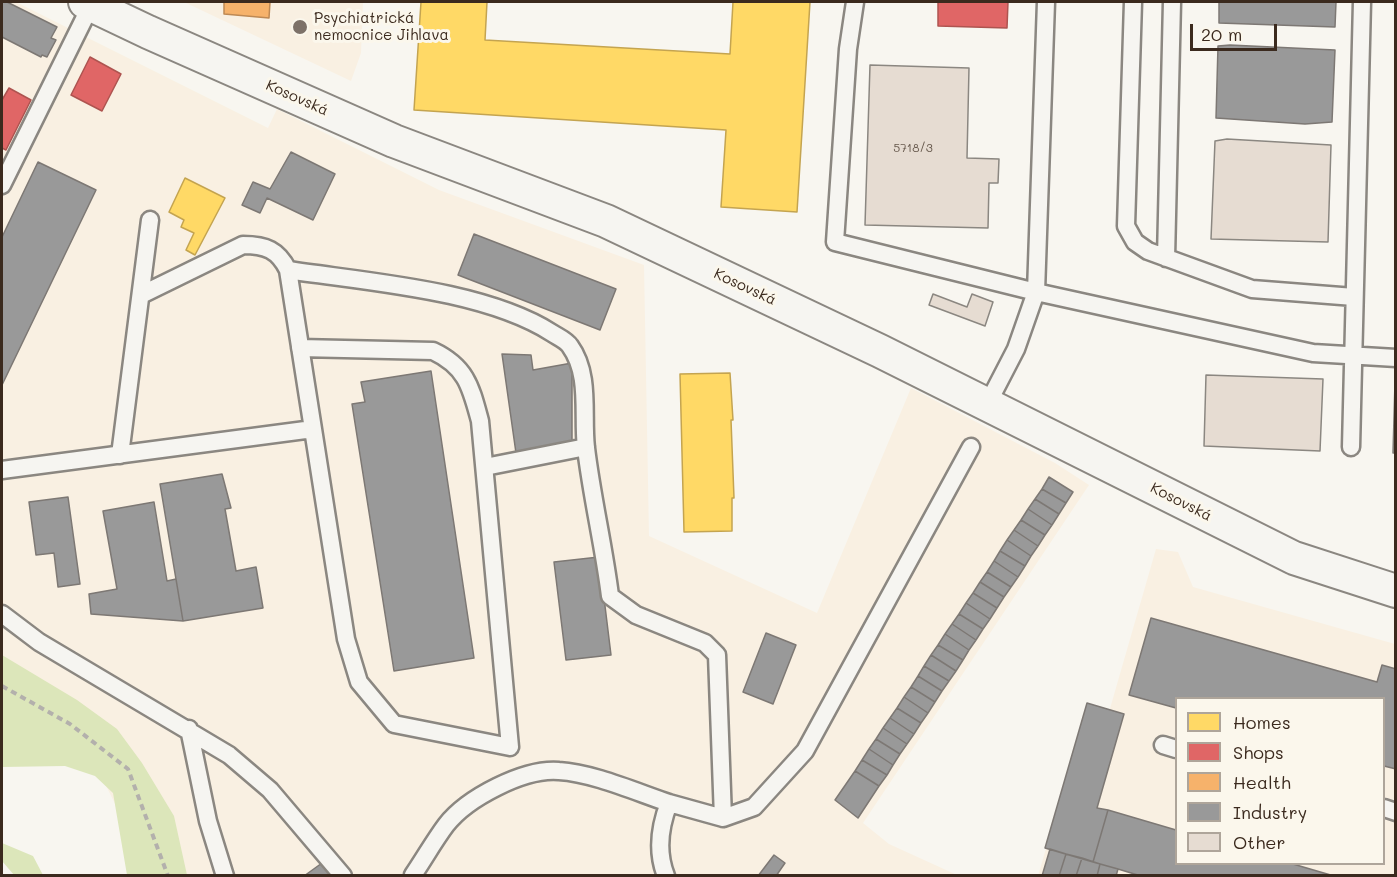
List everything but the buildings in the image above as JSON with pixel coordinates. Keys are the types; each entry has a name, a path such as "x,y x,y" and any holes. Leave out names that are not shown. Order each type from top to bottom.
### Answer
{"street":[{"name":"Kosovská","path":"88,3 394,141 606,221 987,405 1294,558 1395,591"}],"lane":[{"path":"855,2 848,49 835,242 1036,292 1313,353 1395,358"},
{"path":"987,405 1016,350 1036,292 1046,2"},
{"path":"1133,2 1126,226 1136,242 1148,251 1252,290 1354,297"},
{"path":"1166,258 1172,2"},
{"path":"1351,447 1362,2"},
{"path":"2,185 88,3"},
{"path":"120,455 150,220"},
{"path":"141,295 243,245 260,245 280,254 288,270 300,348 346,639 359,682 394,724 510,747 485,467 480,421 472,391 451,360 433,351 300,348"},
{"path":"288,270 434,291 511,312 545,328 569,344 577,357 583,384 586,447 610,597 636,615 705,644 717,655 723,818"},
{"path":"2,470 313,429"},
{"path":"485,467 586,447"},
{"path":"414,875 448,823 479,798 509,781 535,772 559,771 581,775 723,818 754,807 805,751 971,447"},
{"path":"2,614 39,642 189,729 229,755 270,790 343,876"},
{"path":"189,729 208,821 225,876"},
{"path":"666,876 661,864 660,826 669,803"}],"path":[{"path":"2,686 70,724 128,769 168,876"}],"shaded area":[{"path":"2,2 16,2 268,128 277,109 439,190 644,265 649,536 817,613 911,388 1055,463 1089,485 863,823 889,844 957,875 151,875 94,762 2,693"},
{"name":"Psychiatrická nemocnice Jihlava","path":"184,2 363,2 361,53 351,81"},
{"path":"1156,549 1178,552 1193,587 1395,644 1395,875 1038,876 1087,706 1109,712"}],"green space":[{"path":"2,655 77,700 117,729 142,763 174,816 187,875 127,875 113,793 95,776 65,766 2,767"},
{"path":"2,843 33,856 43,875 14,875 2,861"}],"place":[{"name":"Psychiatrická nemocnice Jihlava","path":"300,27"}]}
